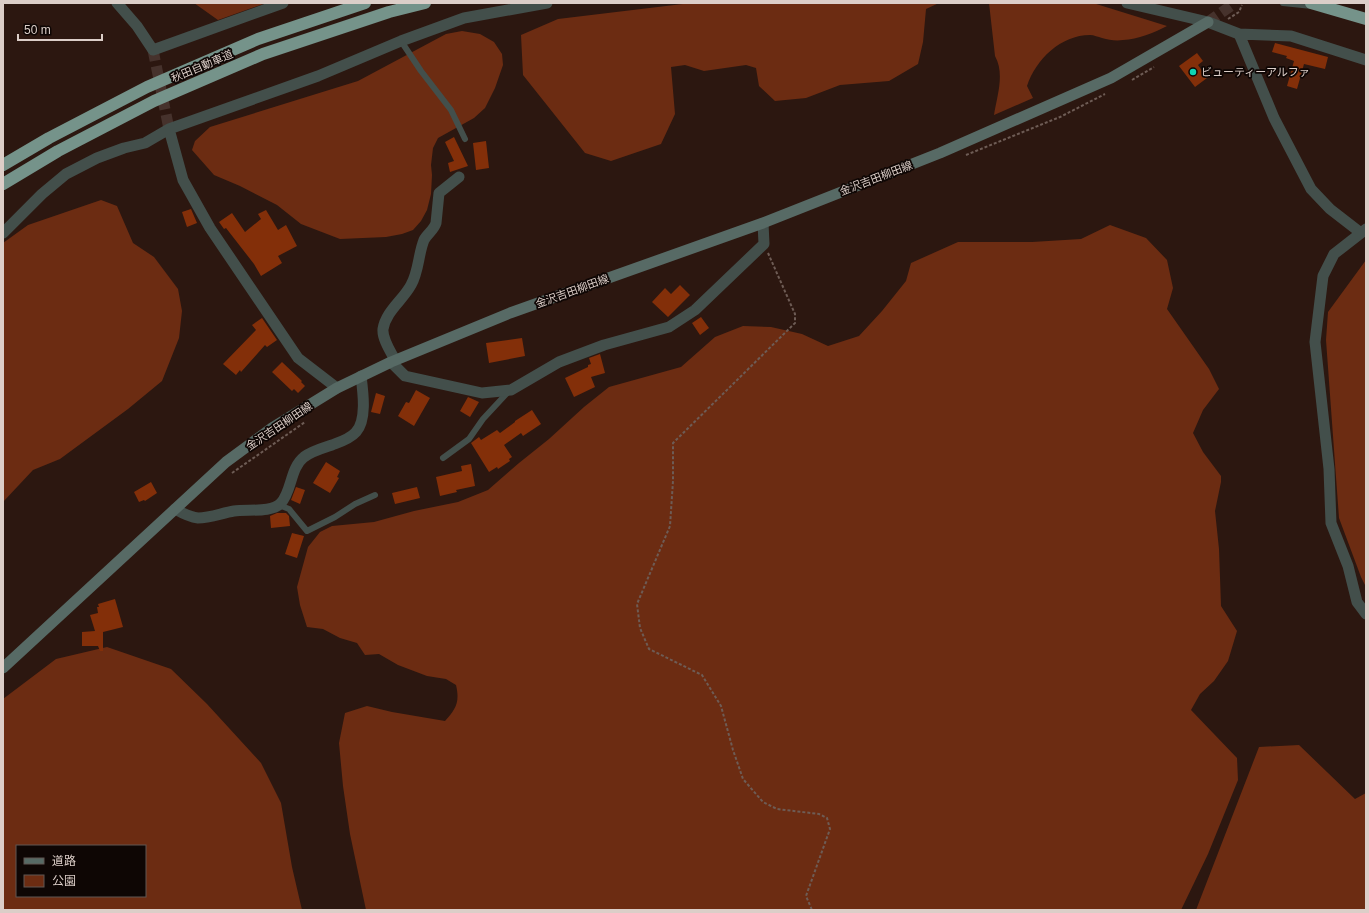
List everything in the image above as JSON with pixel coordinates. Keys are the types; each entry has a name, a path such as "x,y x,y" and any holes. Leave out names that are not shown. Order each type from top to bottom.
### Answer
{"highway":[{"name":"秋田自動車道","path":"3,165 49,138 147,87 258,39 365,3"},
{"name":"秋田自動車道","path":"3,184 58,151 154,101 263,54 389,12 425,3"},
{"path":"1311,3 1366,19"}],"main road":[{"name":"金沢吉田柳田線","path":"3,668 226,462 272,428 337,388 393,361 510,313 763,223 940,153 1111,78 1212,24"}],"street":[{"path":"117,3 137,26 152,50 283,3"},
{"path":"3,233 42,194 66,174 97,158 124,148 145,143 169,129 318,76 401,41 464,18 547,3"},
{"path":"1126,3 1212,24 1239,34 1291,36 1366,60"},
{"path":"1239,34 1274,118 1311,189 1330,209 1364,231 1334,254 1323,276 1315,342 1329,469 1331,523 1348,566 1357,602 1366,614"},
{"path":"169,129 183,180 210,228 298,358 337,388"},
{"path":"459,177 439,193 435,228 424,239 414,280 390,312 383,329 383,335 393,361 405,376 482,393 511,390 559,362 604,345 669,327 695,310 764,244 763,223"},
{"path":"175,509 197,518 234,511 272,509 279,505 284,499 298,463 304,457 320,449 347,439 356,433 361,425 364,402 362,376"}],"lane":[{"path":"1282,3 1328,8"},
{"path":"401,41 421,71 451,110 464,139"},
{"path":"443,458 469,439 484,419 511,390"},
{"path":"279,505 289,509 307,530 335,517 355,504 375,495"}],"path":[{"path":"1212,24 1239,12 1242,5"},
{"path":"1130,81 1157,65"},
{"path":"960,157 1060,117 1109,92"},
{"path":"764,244 795,314 795,323 673,443 673,481 670,526 637,604 640,628 649,649 702,675 721,706 733,750 743,779 763,802 777,809 819,814 827,818 830,829 806,896 812,910"},
{"path":"229,475 311,418"}],"green space":[{"path":"194,3 266,3 218,20"},
{"path":"691,3 939,3 926,9 923,42 918,64 889,81 840,85 806,98 775,101 759,86 756,68 746,65 704,71 685,65 671,67 675,114 661,144 611,161 585,153 523,75 521,35 558,19"},
{"path":"989,3 1093,3 1167,26 1146,35 1129,39 1112,40 1090,35 1069,39 1051,50 1043,58 1031,76 1027,86 1033,98 994,115 1000,78 998,63 995,56"},
{"path":"462,31 480,34 494,42 502,54 503,65 495,88 485,108 474,118 438,138 433,148 431,165 431,194 427,210 421,221 413,230 386,237 340,239 301,224 277,205 240,186 214,175 192,150 195,141 210,127 358,81 446,34"},
{"path":"101,200 117,206 133,243 154,257 178,289 182,311 179,338 162,381 128,409 60,459 33,470 3,502 3,243 28,225"},
{"path":"1110,225 1146,238 1167,260 1173,288 1167,309 1209,369 1219,389 1203,410 1193,433 1203,452 1221,476 1215,511 1219,549 1221,606 1237,631 1228,661 1214,681 1200,694 1191,710 1237,758 1238,780 1208,854 1181,910 366,910 350,834 343,786 339,743 345,713 367,706 445,721 452,713 458,696 456,685 446,679 427,676 398,665 379,654 365,655 357,643 340,638 323,629 307,627 300,605 297,587 308,547 320,532 332,526 374,522 414,511 458,502 488,490 609,387 681,367 715,337 743,326 771,327 802,334 828,346 859,336 882,311 906,281 911,263 958,242 1032,242 1081,239"},
{"path":"1366,260 1366,587 1339,518 1326,340 1328,312"},
{"path":"107,647 171,669 207,704 261,763 281,803 292,867 302,910 3,910 3,699 56,659"},
{"path":"1299,745 1355,799 1366,793 1366,910 1196,910 1259,747"}],"building":[{"path":"1275,43 1328,57 1325,69 1304,64 1297,89 1287,86 1294,61 1286,58 1287,56 1272,52"},
{"name":"ビューティーアルファ","path":"1197,53 1203,61 1198,65 1207,78 1195,87 1179,66"},
{"path":"454,137 468,166 450,172 448,163 454,161 445,142"},
{"path":"486,141 489,168 476,170 473,143"},
{"path":"191,209 197,223 187,227 182,212"},
{"path":"266,210 278,230 286,225 297,246 278,256 282,263 261,276 254,264 226,228 224,229 219,222 232,213 245,232 261,219 258,214"},
{"path":"680,285 690,295 668,317 652,302 665,288 671,294"},
{"path":"701,317 709,328 700,335 692,323"},
{"path":"262,318 277,340 267,347 265,345 241,372 240,370 236,375 223,364 256,330 252,325"},
{"path":"522,338 525,356 489,363 486,343"},
{"path":"600,354 605,373 591,377 595,387 574,397 565,378 588,367 588,365 591,364 589,358"},
{"path":"282,362 302,381 301,382 305,386 298,393 294,389 292,391 272,372"},
{"path":"416,390 430,398 414,426 398,416 406,402 409,403"},
{"path":"376,393 385,396 380,414 371,412"},
{"path":"468,397 479,402 470,417 460,411"},
{"path":"532,410 541,424 523,436 521,433 504,445 512,457 509,459 510,461 498,469 497,467 489,472 471,443 479,437 481,440 497,430 500,433"},
{"path":"326,462 340,471 337,477 339,478 330,493 313,483"},
{"path":"471,464 475,486 456,490 457,492 440,496 436,477 462,471 461,466"},
{"path":"151,482 157,493 145,501 139,502 134,492"},
{"path":"296,487 305,490 300,504 291,500"},
{"path":"417,487 420,498 395,504 392,493"},
{"path":"277,513 286,513 289,516 290,526 271,528 270,516"},
{"path":"292,533 304,536 297,558 285,554"},
{"path":"115,599 123,627 103,632 103,651 100,651 98,646 82,646 82,632 95,631 90,615 98,613 98,604"}],"tunnel":[{"path":"1208,22 1235,3"},
{"path":"153,50 169,129"}],"place":[{"name":"ビューティーアルファ","path":"1193,72"}]}
